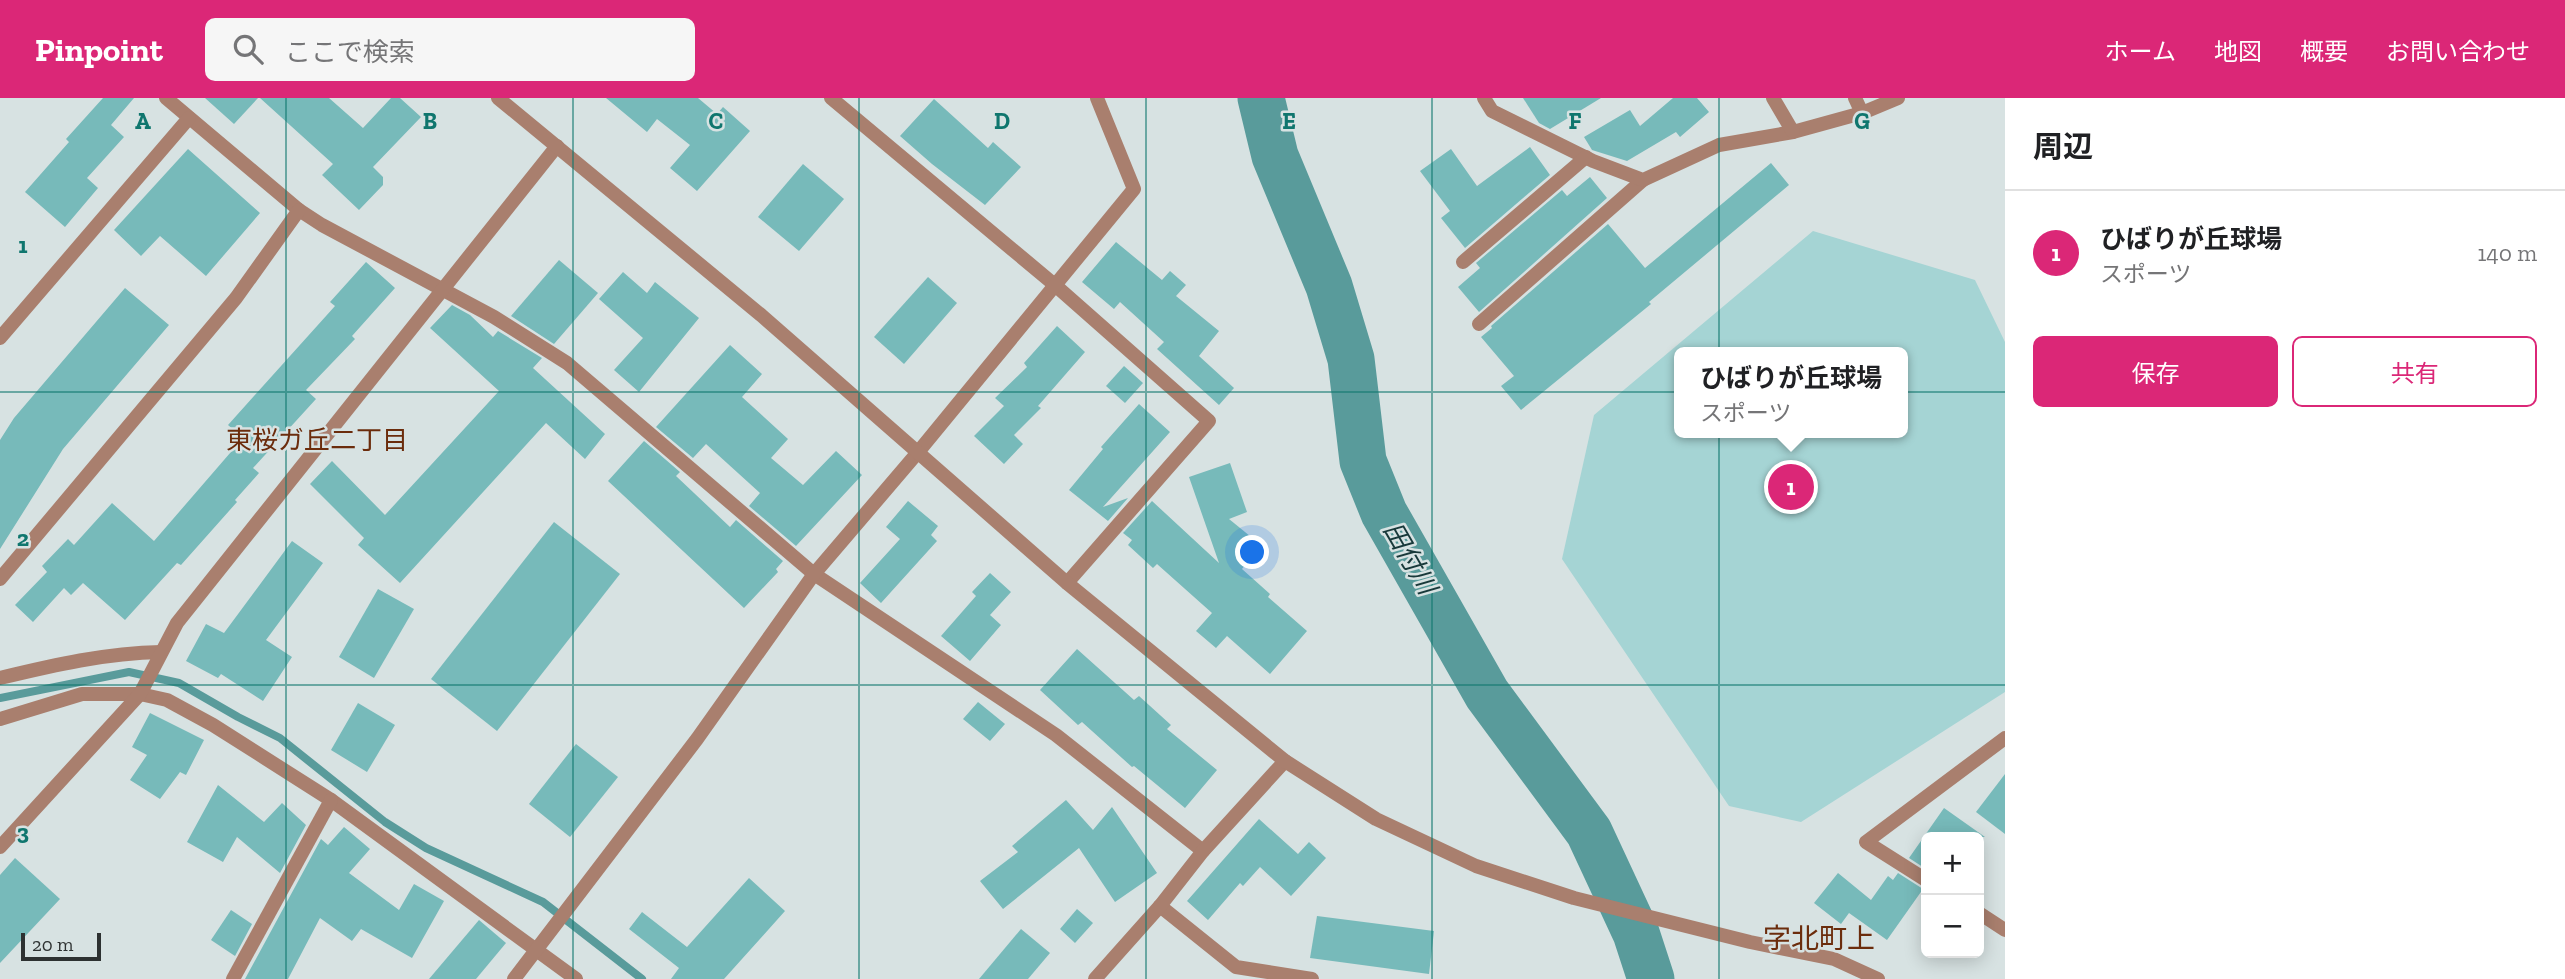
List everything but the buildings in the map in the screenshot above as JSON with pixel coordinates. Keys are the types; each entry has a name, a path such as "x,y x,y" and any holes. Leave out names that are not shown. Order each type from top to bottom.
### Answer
{"street":[{"path":"166,98 299,210 322,225 445,289 567,363 814,574 1056,734 1203,851"},
{"path":"498,98 761,315 1067,583 1285,761 1376,819 1476,866 1574,898 1750,942 1834,959 1878,979"},
{"path":"831,98 1056,286 1209,421 1067,583"},
{"path":"514,979 697,739 814,574 1056,286 1134,188 1097,98"},
{"path":"1484,98 1492,111 1586,157 1643,180"},
{"path":"1773,98 1793,132"},
{"path":"1855,98 1862,113"},
{"path":"1479,324 1643,180 1719,145 1793,132 1862,113 1898,98"},
{"path":"0,338 189,118"},
{"path":"0,847 140,694 177,623 558,146"},
{"path":"1463,262 1586,157"},
{"path":"0,579 236,298 299,210"},
{"path":"0,678 87,659 128,653 161,652"},
{"path":"0,719 82,694 140,694 167,700 212,724 331,800 576,979"},
{"path":"1921,877 1866,842 2005,738"},
{"path":"1095,979 1160,906 1203,851 1285,761"},
{"path":"233,979 331,800"},
{"path":"1160,906 1236,967 1312,979"},
{"path":"1984,916 2005,930"}],"shaded area":[{"path":"1813,231 1975,280 2005,342 2005,692 1801,822 1729,806 1562,559 1594,415 1674,348 1674,438 1908,438 1908,347 1675,347"}],"waterway":[{"name":"田付川","path":"1261,98 1275,156 1329,286 1351,359 1363,461 1384,513 1487,694 1589,832 1636,933 1651,979"},
{"path":"0,698 129,672 179,683 280,738 385,822 426,848 543,902 642,979"}],"place":[{"name":"ひばりが丘球場","path":"1791,487"}],"district":[{"name":"東桜ガ丘二丁目","path":"317,440"},
{"name":"字北町上","path":"1819,938"}]}
